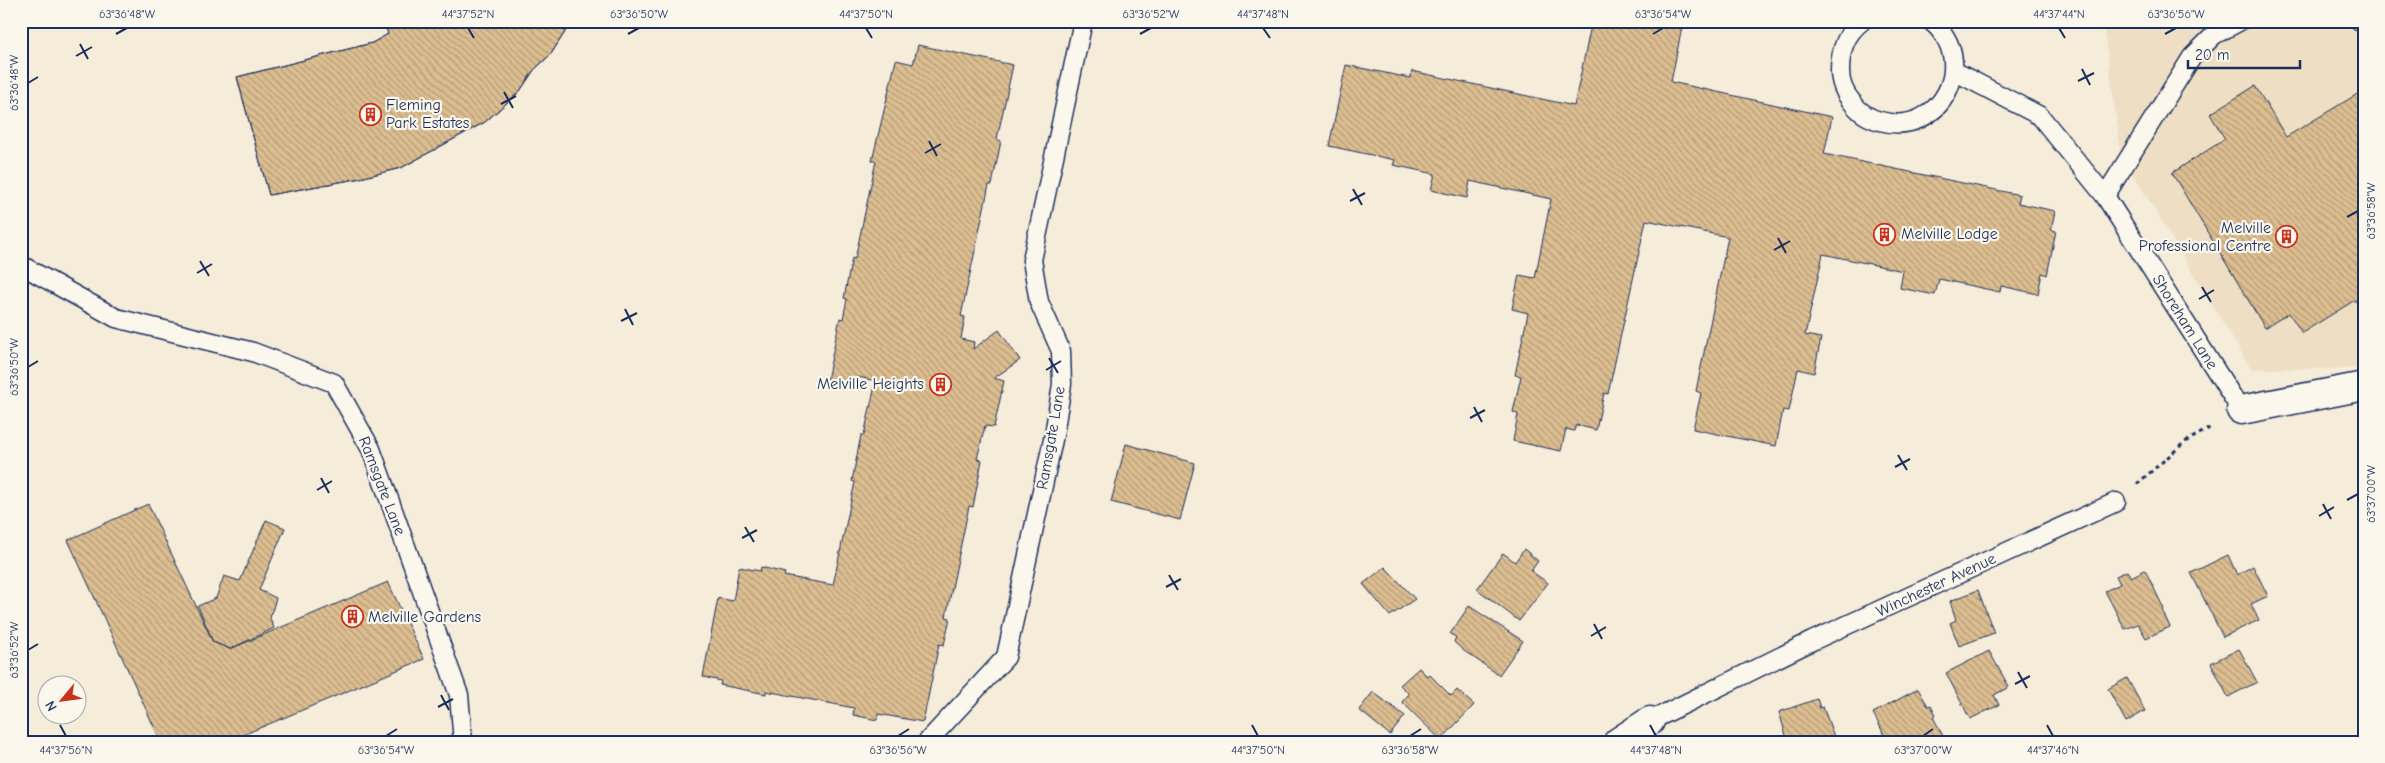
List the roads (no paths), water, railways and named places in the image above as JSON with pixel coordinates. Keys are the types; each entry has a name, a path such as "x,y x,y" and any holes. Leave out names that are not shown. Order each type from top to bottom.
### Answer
{"street":[{"path":"2241,410 2364,386"},
{"name":"Winchester Avenue","path":"1618,742 1650,721"}],"lane":[{"name":"Ramsgate Lane","path":"927,742 1006,657 1054,435 1062,384 1061,351 1039,302 1032,260 1083,21"},
{"path":"1862,21 1846,38 1840,56 1840,76 1846,94 1857,109 1872,119 1890,124 1908,123 1926,117 1940,105 1950,89 1954,71 1952,52 1945,36 1931,21"},
{"path":"2105,196 2192,57 2214,35 2240,21"},
{"path":"2360,21 2364,23"},
{"name":"Shoreham Lane","path":"1954,71 2040,116 2105,196 2241,410"},
{"name":"Ramsgate Lane","path":"21,265 116,318 252,352 334,383 371,449 393,510 459,695 463,742"},
{"name":"Winchester Avenue","path":"1650,721 1812,641 2116,502"}],"place":[{"name":"Fleming Park Estates","path":"370,114"},
{"name":"Melville Lodge","path":"1885,234"},
{"name":"Melville Professional Centre","path":"2287,237"},
{"name":"Melville Heights","path":"940,384"},
{"name":"Melville Gardens","path":"352,617"}]}
